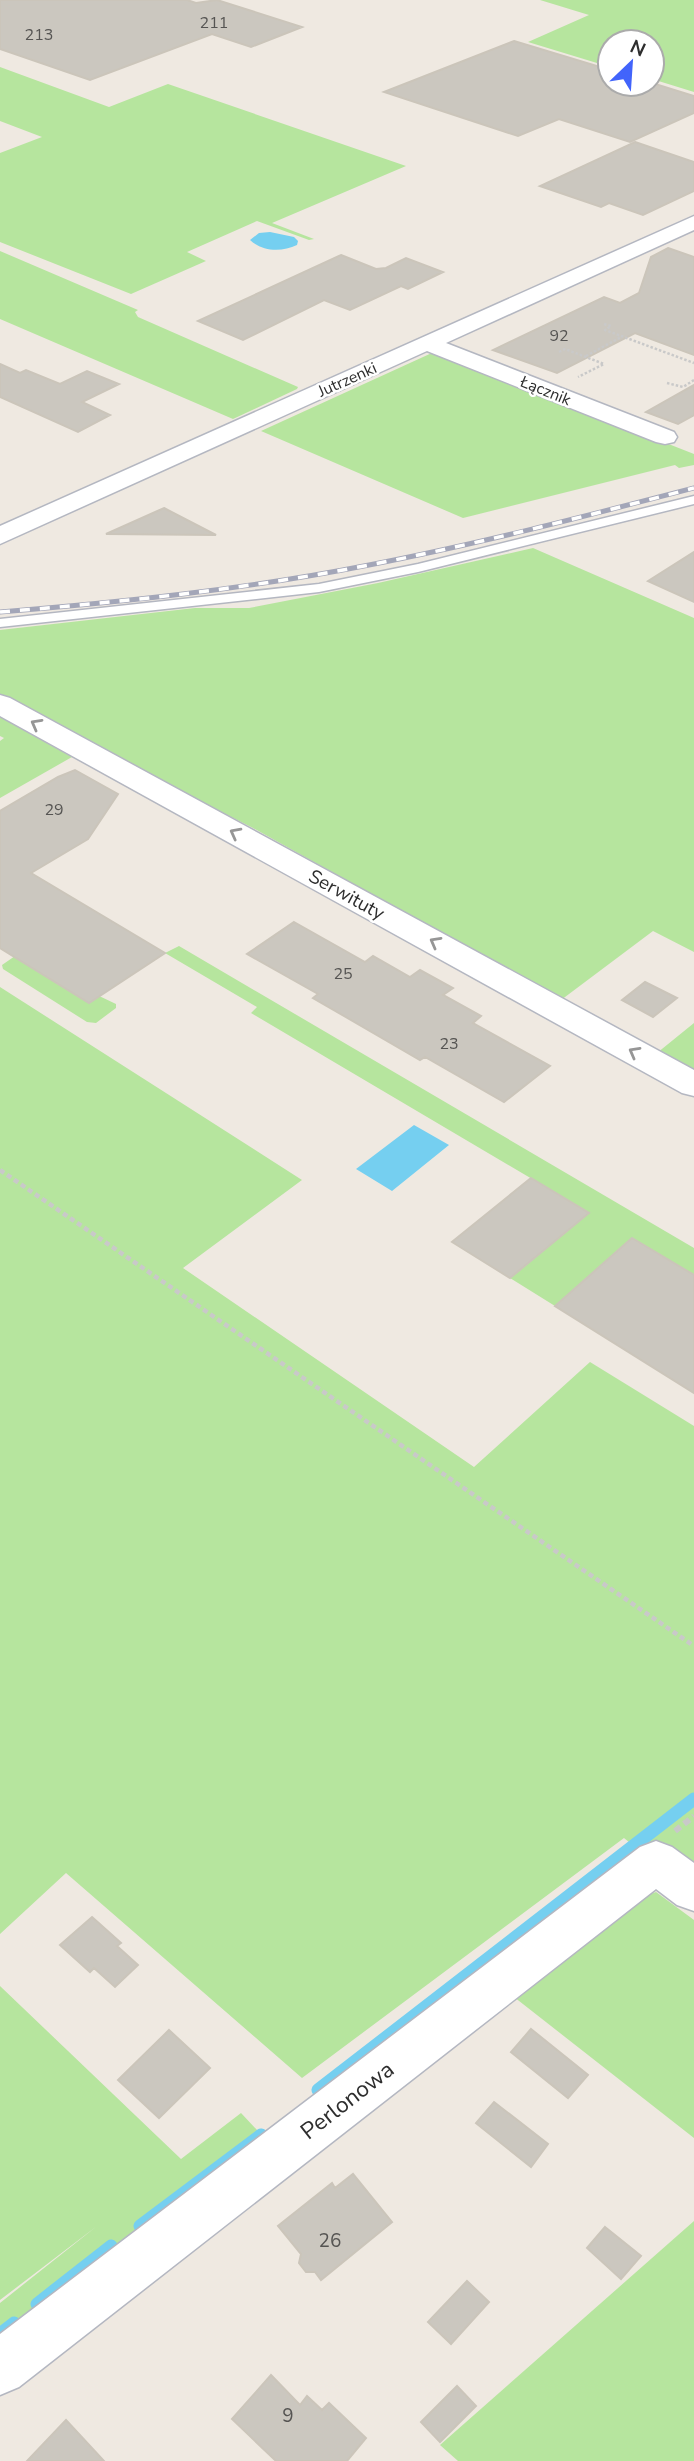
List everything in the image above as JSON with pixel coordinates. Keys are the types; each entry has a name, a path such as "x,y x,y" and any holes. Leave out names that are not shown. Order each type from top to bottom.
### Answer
{"street":[{"name":"Jutrzenki","path":"0,536 694,222"},
{"name":"Łącznik","path":"427,343 665,437"},
{"name":"Serwituty","path":"0,704 694,1085"},
{"name":"Perlonowa","path":"0,2368 656,1862 694,1890"}],"lane":[{"path":"0,623 319,588 418,568 694,500"}],"path":[{"path":"604,324 611,326 605,330 694,363"},
{"path":"586,357 623,337"},
{"path":"645,345 653,340"},
{"path":"559,352 565,349 604,364 576,378"},
{"path":"681,358 689,353"},
{"path":"667,383 683,387 694,380"},
{"path":"0,1170 694,1646"}],"green space":[{"path":"540,0 694,0 694,92 666,83 666,28 596,28 596,63 528,42 589,15"},
{"path":"0,67 109,107 168,84 406,166 272,223 314,239 309,240 257,221 187,252 206,261 131,294 0,242 0,153 42,137 0,121"},
{"path":"0,251 138,310 135,312 138,317 298,387 233,419 0,319"},
{"path":"434,352 694,454 694,465 679,468 675,465 463,518 261,431"},
{"path":"533,548 694,618 694,952 653,931 561,1000 253,828 0,700 0,630 195,608 249,608 378,583"},
{"path":"0,717 72,757 0,798 0,741 4,738 0,736"},
{"path":"179,946 694,1248 694,1275 632,1238 555,1306 510,1278 588,1212 251,1013 257,1007 165,953"},
{"path":"15,956 116,1004 116,1008 96,1023 87,1022 3,969 2,965"},
{"path":"0,987 302,1180 183,1268 474,1467 590,1362 694,1426 694,1872 646,1856 624,1838 302,2078 66,1873 0,1934"},
{"path":"694,1023 694,1073 657,1053"},
{"path":"656,1892 694,1920 694,2138 514,1997 643,1897"},
{"path":"0,1986 181,2159 241,2113 271,2145 0,2354 0,2303 97,2226 0,2300"},
{"path":"694,2221 694,2461 458,2461 440,2445"}],"water":[{"path":"270,232 294,237 298,241 297,245 273,250 250,240 259,233"},
{"path":"414,1125 449,1145 392,1191 356,1169"}],"building":[{"path":"0,0 187,0 196,3 217,0 302,27 251,47 212,34 90,80 0,49"},
{"path":"514,41 596,66 596,98 666,98 666,87 694,96 694,113 630,142 559,119 518,136 384,92"},
{"path":"635,142 694,162 694,191 643,215 609,203 601,207 540,186"},
{"path":"668,248 694,257 694,355 635,333 557,373 493,350 604,297 620,303 639,293 651,257"},
{"path":"341,255 376,269 386,268 406,258 443,272 408,289 401,286 350,310 324,300 243,340 198,321"},
{"path":"0,364 20,373 26,370 60,384 87,371 119,384 82,402 110,415 78,432 0,397"},
{"path":"694,385 694,415 678,424 646,412"},
{"path":"164,508 216,535 106,534"},
{"path":"694,552 694,602 648,581"},
{"path":"75,770 118,794 88,839 31,873 165,953 89,1003 0,948 0,811"},
{"path":"294,922 365,962 373,956 410,977 420,970 453,988 443,995 481,1016 473,1023 550,1066 504,1102 425,1057 420,1060 313,998 318,994 247,954"},
{"path":"645,982 677,998 653,1017 622,1000"},
{"path":"531,1178 589,1213 510,1278 452,1242"},
{"path":"632,1238 694,1275 694,1393 555,1306"},
{"path":"92,1917 121,1943 117,1946 138,1965 115,1987 94,1968 90,1972 60,1945"},
{"path":"531,2029 588,2075 568,2098 511,2052"},
{"path":"169,2030 210,2068 159,2118 118,2080"},
{"path":"494,2102 548,2144 531,2167 476,2123"},
{"path":"353,2174 392,2222 321,2280 315,2272 306,2272 299,2263 301,2254 278,2226 332,2183 335,2188"},
{"path":"605,2227 641,2256 621,2279 587,2248"},
{"path":"467,2281 489,2302 451,2344 428,2322"},
{"path":"271,2375 300,2405 307,2396 322,2410 329,2403 366,2438 347,2461 276,2461 232,2419"},
{"path":"457,2386 476,2406 440,2442 421,2422"},
{"path":"66,2420 104,2461 27,2461"}],"waterway":[{"path":"318,2090 694,1799"},
{"path":"140,2226 261,2135"},
{"path":"37,2304 111,2246"},
{"path":"0,2334 14,2323"}],"railway":[{"path":"0,612 185,594 323,573 491,539 694,488"}]}
